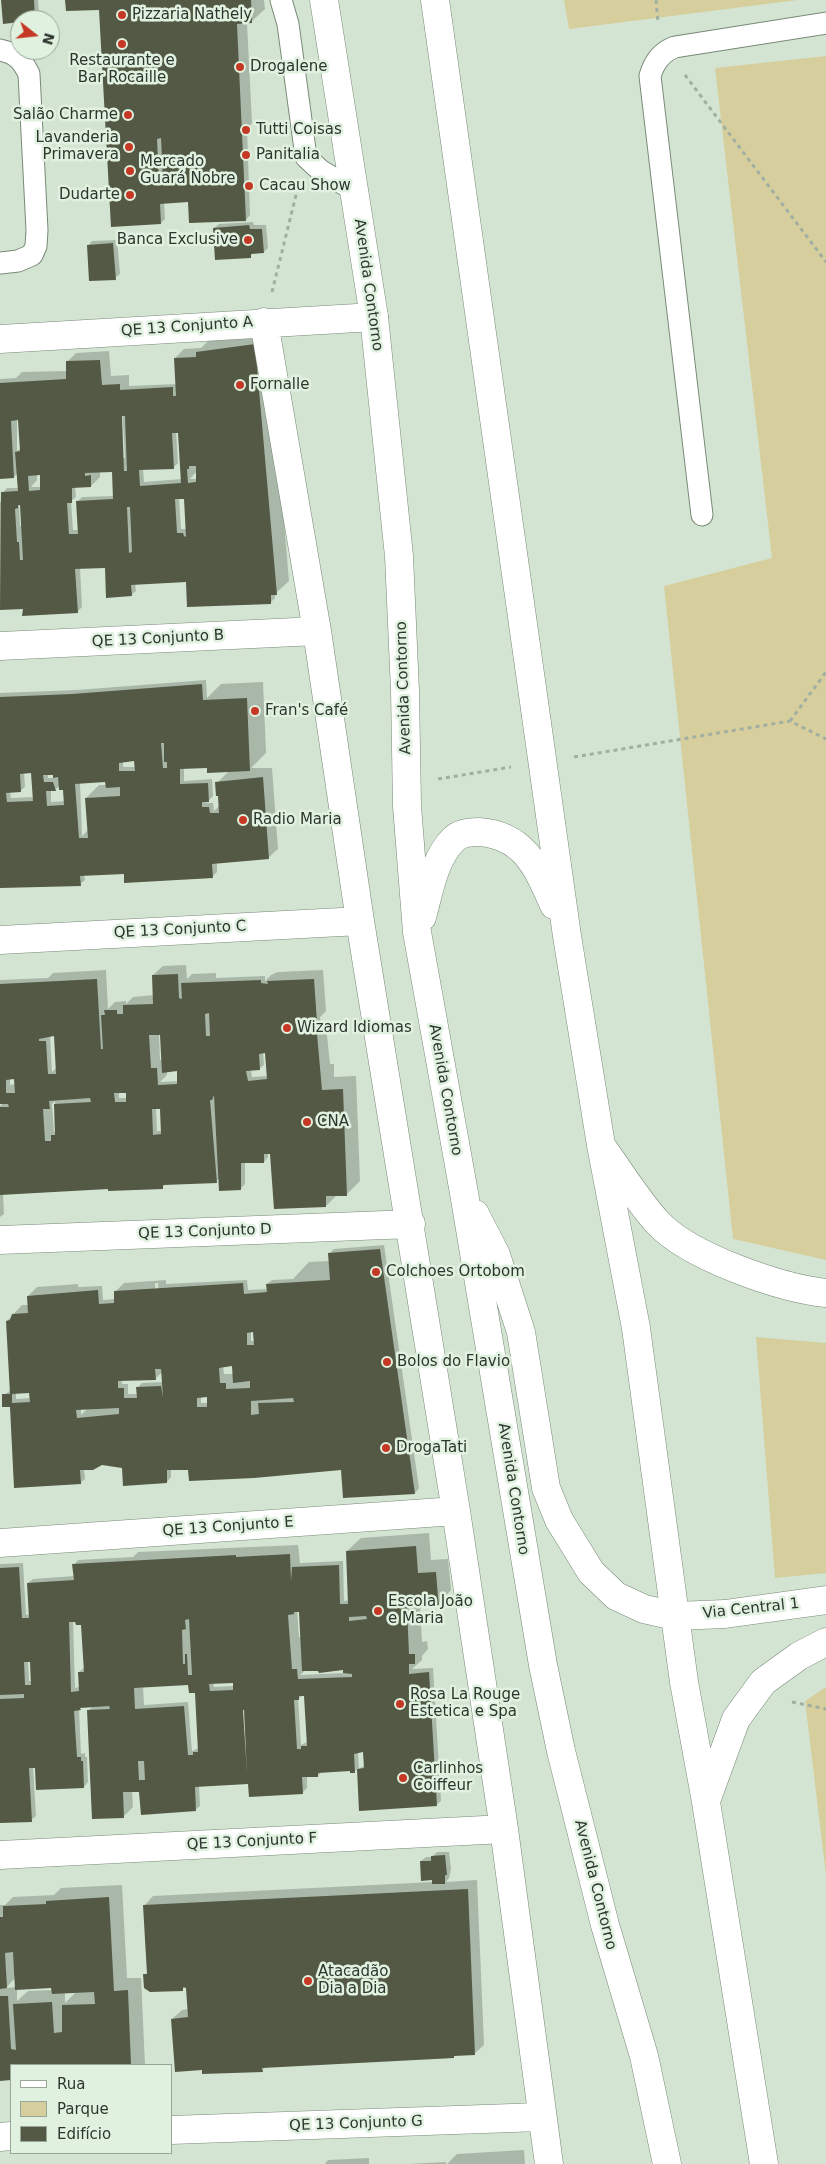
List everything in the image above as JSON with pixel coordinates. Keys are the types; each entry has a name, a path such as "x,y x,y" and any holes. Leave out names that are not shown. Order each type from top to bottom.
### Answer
{"main road":[{"path":"435,0 568,936 600,1145 636,1328 684,1682 706,1802 764,2164"},
{"name":"Avenida Contorno","path":"324,1 374,317 399,556 407,784 417,932 464,1193 543,1665 561,1751 605,1925 644,2056 667,2164"},
{"name":"QE 13 Conjunto A","path":"0,340 264,322 374,317"},
{"path":"264,322 317,631 360,921 411,1224 456,1511 504,1829 541,2117 549,2164"},
{"name":"QE 13 Conjunto B","path":"0,646 317,631"},
{"path":"417,932 438,863 455,838 472,832 493,833 521,847 537,868 568,936"},
{"name":"QE 13 Conjunto C","path":"0,940 360,921"},
{"path":"600,1145 659,1224 690,1247 756,1278 809,1292 826,1293"},
{"name":"Via Central 1","path":"464,1193 496,1255 520,1332 546,1488 559,1520 591,1572 616,1596 644,1609 675,1616 725,1614 826,1600"},
{"name":"QE 13 Conjunto D","path":"0,1240 411,1224"},
{"name":"QE 13 Conjunto E","path":"0,1543 456,1511"},
{"path":"706,1802 736,1719 763,1682 799,1656 826,1642"},
{"name":"QE 13 Conjunto F","path":"0,1855 504,1829"},
{"name":"QE 13 Conjunto G","path":"172,2130 541,2117"}],"lane":[{"path":"281,0 288,24 306,156 320,170 355,191"},
{"path":"702,514 650,76 660,56 666,50 675,47 826,23"},
{"path":"0,50 13,53 23,61 29,74 37,230 36,246 32,255 18,262 0,263"}],"path":[{"path":"660,56 683,72 826,262"},
{"path":"264,322 306,156"},
{"path":"790,721 826,672"},
{"path":"407,784 790,721 826,739"}],"green space":[{"path":"564,0 798,0 569,29"},
{"path":"826,56 826,1260 733,1239 664,586 772,558 715,68"},
{"path":"756,1337 826,1343 826,1573 775,1578"},
{"path":"826,1687 826,1875 805,1701"}],"building":[{"path":"1,0 34,0 34,10 10,10 10,23 3,24"},
{"path":"65,0 251,0 252,23 237,24 246,221 189,223 188,202 160,204 161,224 111,227 99,10 66,11","holes":["161,138 163,180 159,181 157,139"]},
{"path":"249,225 250,229 262,229 264,253 251,254 251,258 215,260 213,228"},
{"path":"113,243 116,280 89,281 87,245"},
{"path":"255,344 277,595 271,595 271,604 187,607 186,582 131,585 132,596 106,598 105,568 75,569 78,613 22,616 23,609 0,610 1,492 18,491 15,452 20,451 18,420 11,421 14,478 0,479 0,383 66,379 66,361 100,360 102,385 120,384 120,390 173,387 173,396 176,396 174,358 196,357 196,352","holes":["122,416 125,416 127,471 124,471","172,433 178,433 181,483 140,486 139,470 174,469","189,466 196,466 196,482 188,483 187,469 189,469","112,472 113,499 76,501 78,534 69,534 67,503 72,503 72,488 91,487 91,475 85,476 85,473","40,475 40,490 29,491 28,476","175,499 184,499 186,537 183,533 177,533","20,505 23,560 20,560 19,542 17,542 15,509","127,507 130,507 132,552 129,553"]},
{"path":"202,684 203,700 247,698 250,771 207,773 207,768 180,769 180,784 208,783 209,802 202,802 202,807 209,807 210,813 219,813 215,782 263,777 269,859 212,864 213,878 124,883 124,874 80,876 81,886 0,888 0,697 72,694","holes":["161,743 164,743 164,762 167,762 167,768 163,768","134,761 135,771 119,771 119,763","31,773 33,801 7,802 6,793 21,792 20,774","43,775 53,775 53,778 58,777 59,790 63,790 64,805 47,806 46,791 56,791 53,782 44,782","105,782 106,788 120,787 120,796 85,798 88,838 79,838 75,784"]},
{"path":"178,974 179,998 182,999 181,983 261,980 261,983 268,984 267,981 314,979 317,1022 311,1022 312,1035 317,1034 322,1090 343,1089 347,1196 326,1196 326,1207 274,1209 270,1154 264,1154 264,1163 241,1163 241,1190 219,1191 214,1095 212,1100 210,1100 217,1183 163,1185 163,1189 108,1191 108,1189 0,1195 0,1107 9,1107 8,1104 0,1104 0,984 97,979 101,1049 103,1049 101,1015 105,1015 104,1010 117,1010 117,1014 123,1014 123,1005 153,1004 152,975","holes":["209,1013 210,1036 206,1036 205,1014","149,1035 160,1035 162,1073 177,1071 177,1084 158,1085 157,1068 151,1068","54,1036 56,1074 48,1074 46,1041 39,1041 39,1039","265,1053 267,1079 248,1081 246,1071 260,1070 259,1054","14,1079 15,1093 6,1093 6,1080","114,1093 126,1093 126,1102 115,1102","90,1098 91,1102 54,1104 55,1135 51,1135 51,1141 45,1141 43,1109 50,1109 49,1101","152,1109 160,1109 161,1134 153,1135"]},
{"path":"380,1249 415,1494 343,1498 341,1470 254,1478 189,1481 188,1470 167,1470 167,1483 123,1486 122,1468 102,1465 93,1470 80,1470 81,1484 14,1488 10,1407 2,1407 2,1394 10,1394 6,1321 10,1320 12,1314 28,1313 27,1296 98,1290 99,1304 114,1303 114,1291 243,1283 244,1294 267,1292 266,1284 330,1280 328,1253","holes":["253,1332 254,1345 247,1345 247,1333","232,1366 233,1383 250,1381 250,1388 226,1389 226,1383 220,1383 219,1368","155,1369 161,1369 163,1397 161,1386 136,1387 137,1398 124,1398 124,1388 118,1388 118,1381 156,1380","29,1393 30,1402 12,1403 12,1394","207,1397 207,1407 197,1407 197,1398","293,1398 294,1402 258,1403 259,1414 251,1415 251,1401","119,1408 119,1414 77,1418 76,1410"]},
{"path":"416,1546 418,1573 436,1572 439,1605 407,1607 409,1654 415,1654 415,1664 409,1664 409,1674 429,1672 437,1806 359,1811 357,1769 364,1768 363,1752 354,1754 355,1773 350,1773 350,1771 318,1773 318,1777 302,1777 303,1794 249,1797 248,1784 195,1787 196,1811 141,1815 139,1792 123,1792 124,1818 92,1819 87,1710 110,1709 109,1706 80,1708 81,1710 74,1711 77,1757 81,1757 81,1761 83,1761 84,1788 36,1790 35,1768 29,1768 32,1822 0,1823 0,1699 24,1698 24,1694 0,1695 0,1568 19,1567 22,1618 29,1618 27,1583 74,1580 72,1564 236,1555 236,1557 290,1554 291,1581 292,1567 339,1565 340,1604 348,1604 346,1551","holes":["299,1612 302,1671 318,1671 319,1673 343,1670 343,1673 352,1674 352,1677 298,1679 297,1669 292,1669 288,1615","366,1616 367,1619 349,1621 349,1617","189,1619 192,1675 188,1675 187,1654 185,1654 185,1664 183,1664 182,1630 186,1629 185,1620","69,1622 81,1625 84,1672 78,1672 79,1691 71,1692","24,1662 30,1662 31,1685 25,1685","233,1683 233,1690 210,1691 209,1684","188,1685 189,1693 195,1693 198,1752 188,1755 184,1706 135,1709 134,1688","299,1696 304,1696 307,1746 301,1746 301,1749 297,1749 294,1700 299,1700","243,1710 244,1710 247,1774","138,1761 144,1761 145,1780 139,1780"]},
{"path":"445,1855 447,1875 445,1875 445,1884 432,1884 432,1880 421,1881 420,1861 431,1861 431,1856"},
{"name":"Atacadão Dia a Dia","path":"468,1889 475,2055 454,2056 454,2058 262,2068 263,2072 202,2074 202,2070 175,2072 171,2019 188,2017 186,1988 183,1987 183,1991 150,1992 144,1988 143,1974 147,1974 143,1905"},
{"path":"109,1897 114,1991 128,1990 131,2064 10,2064 10,2080 0,2081 0,1996 8,1996 11,2049 16,2050 13,2004 52,2002 54,2033 62,2032 62,2005 95,2004 94,1992 52,1994 51,1988 15,1990 13,1952 5,1953 7,1988 0,1989 0,1917 3,1917 3,1906 46,1904 46,1901"}],"place":[{"name":"Pizzaria Nathely","path":"122,15"},
{"name":"Restaurante e Bar Rocaille","path":"122,44"},
{"name":"Drogalene","path":"240,67"},
{"name":"Salão Charme","path":"128,115"},
{"name":"Tutti Coisas","path":"246,130"},
{"name":"Lavanderia Primavera","path":"129,147"},
{"name":"Panitalia","path":"246,155"},
{"name":"Mercado Guará Nobre","path":"130,171"},
{"name":"Cacau Show","path":"249,186"},
{"name":"Dudarte","path":"130,195"},
{"name":"Banca Exclusive","path":"248,240"},
{"name":"Fornalle","path":"240,385"},
{"name":"Fran's Café","path":"255,711"},
{"name":"Radio Maria","path":"243,820"},
{"name":"Wizard Idiomas","path":"287,1028"},
{"name":"CNA","path":"307,1122"},
{"name":"Colchoes Ortobom","path":"376,1272"},
{"name":"Bolos do Flavio","path":"387,1362"},
{"name":"DrogaTati","path":"386,1448"},
{"name":"Escola João e Maria","path":"378,1611"},
{"name":"Rosa La Rouge Estetica e Spa","path":"400,1704"},
{"name":"Carlinhos Coiffeur","path":"403,1778"},
{"name":"Atacadão Dia a Dia","path":"308,1981"}]}
